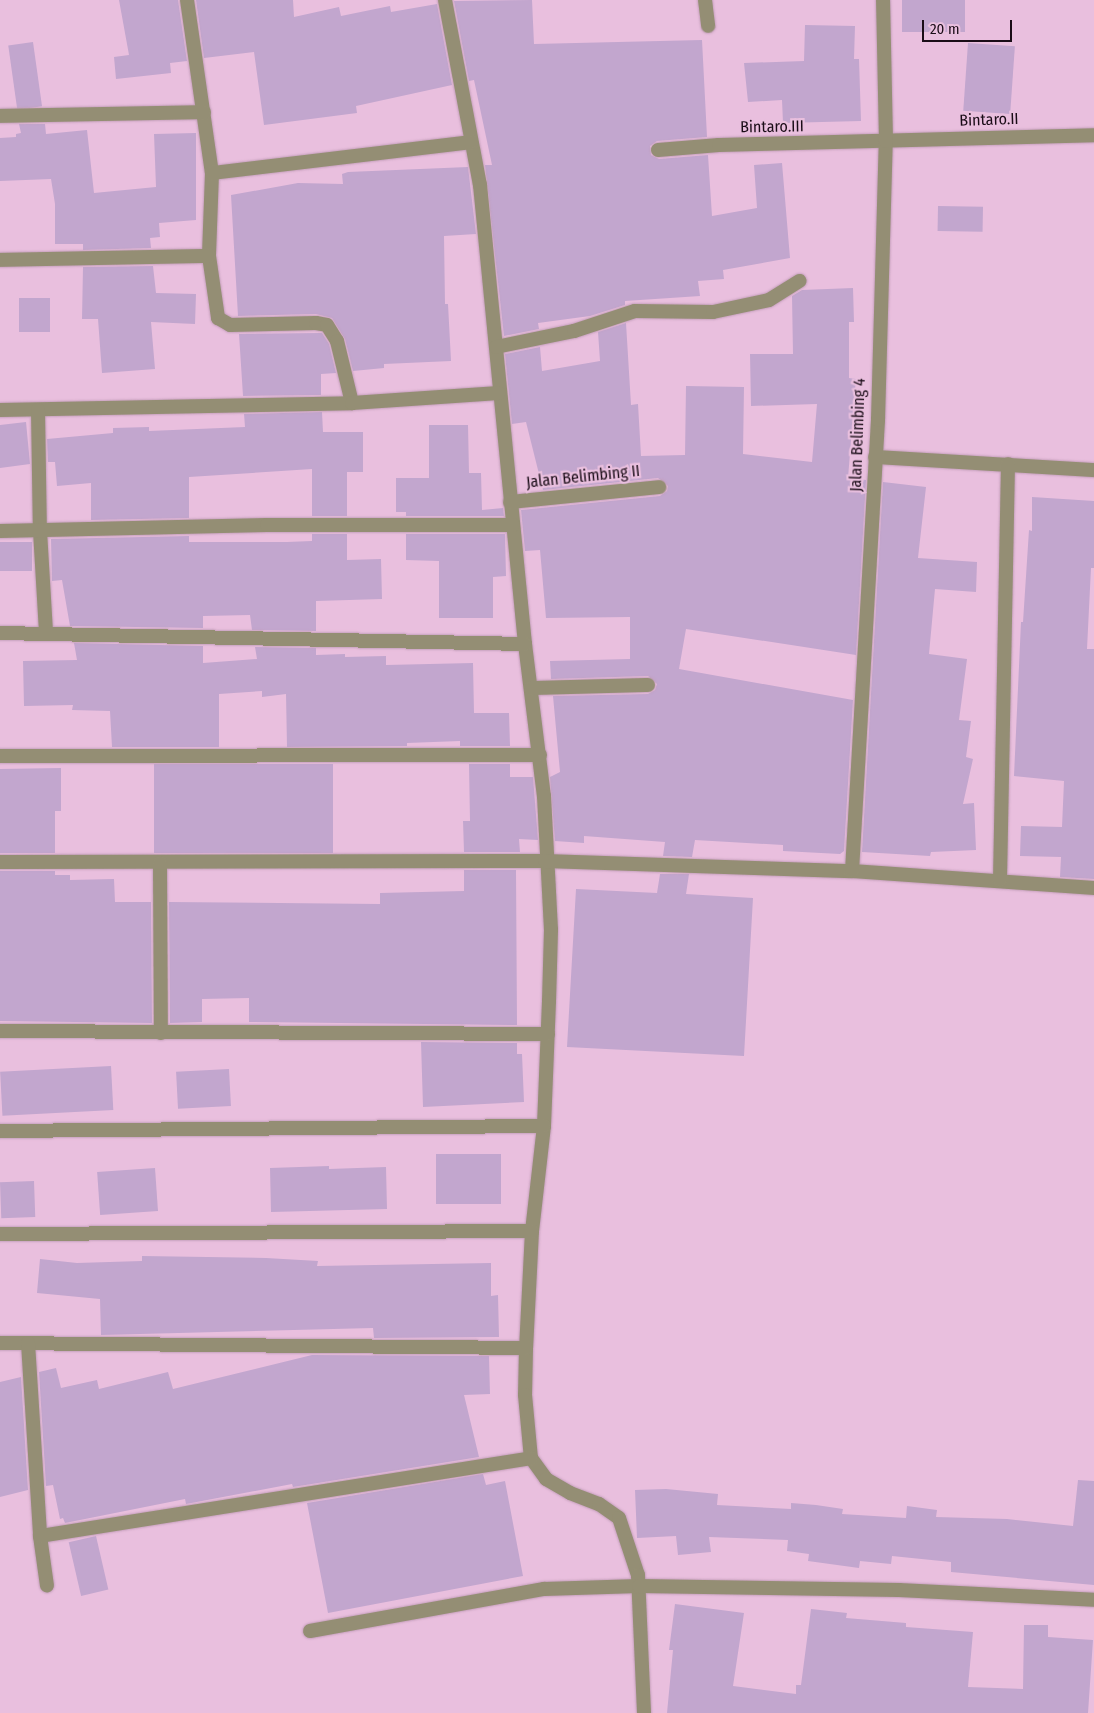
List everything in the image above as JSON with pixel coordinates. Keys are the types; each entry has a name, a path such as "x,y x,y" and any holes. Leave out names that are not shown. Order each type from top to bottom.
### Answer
{"street":[{"path":"187,0 212,174 209,256 213,298 218,318 223,324 327,325 337,341 352,403"},
{"path":"445,0 487,242 510,502 525,644 540,756 545,860 551,930 544,1126 532,1231 526,1348 525,1396 531,1458 546,1479 570,1493 599,1504 619,1518 638,1575 644,1713"},
{"path":"705,0 708,26"},
{"name":"Jalan Belimbing 4","path":"852,871 875,457 886,141 883,0"},
{"path":"0,116 204,112"},
{"name":"Bintaro.II","path":"886,141 1094,135"},
{"name":"Bintaro.III","path":"658,150 886,141"},
{"path":"212,174 471,142"},
{"path":"0,260 209,256"},
{"path":"496,347 574,331 635,311 722,310 769,300 799,282"},
{"path":"0,410 352,403 499,393"},
{"path":"38,410 40,531 46,633"},
{"path":"875,457 1094,470"},
{"path":"1000,880 1008,464"},
{"name":"Jalan Belimbing II","path":"510,502 659,487"},
{"path":"0,531 267,525 513,525"},
{"path":"0,633 525,644"},
{"path":"531,688 648,685"},
{"path":"0,756 540,756"},
{"path":"0,862 160,863 545,860 852,871 1094,888"},
{"path":"160,863 161,1033"},
{"path":"0,1031 548,1034"},
{"path":"0,1131 544,1126"},
{"path":"0,1234 532,1231"},
{"path":"0,1343 526,1348"},
{"path":"28,1343 40,1536 47,1586"},
{"path":"40,1536 531,1458"},
{"path":"310,1631 544,1589 639,1586 899,1590 1094,1600"}],"building":[{"path":"119,0 178,0 187,61 170,63 171,73 116,79 114,57 129,55"},
{"path":"196,0 293,0 294,17 339,7 341,16 390,6 391,12 437,4 452,85 356,106 357,113 264,125 254,52 204,58"},
{"path":"532,0 534,44 702,40 707,137 657,141 650,146 651,155 659,159 708,155 712,216 757,208 754,165 782,163 790,258 723,270 724,279 698,281 700,296 625,301 625,305 590,316 538,323 539,329 504,336 485,165 492,165 474,80 469,81 454,1"},
{"path":"902,0 965,0 965,32 902,32"},
{"path":"805,25 855,26 854,59 859,59 861,121 783,123 782,100 748,102 744,63 804,61"},
{"path":"33,42 42,106 17,110 8,45"},
{"path":"968,43 1015,46 1010,114 963,111"},
{"path":"19,124 45,124 46,134 87,130 94,193 156,187 154,134 196,133 196,220 159,223 160,237 150,238 151,248 83,250 83,244 55,244 55,204 51,179 0,181 0,138 16,137 16,134 21,133"},
{"path":"468,167 476,234 444,236 445,304 448,304 451,361 384,364 384,368 353,371 345,339 332,318 316,314 238,316 231,195 298,183 343,184 342,174 348,172"},
{"path":"938,206 983,207 983,232 938,231"},
{"path":"153,266 156,293 196,294 195,324 151,322 155,369 102,373 98,319 82,319 83,267"},
{"path":"853,288 854,322 849,322 849,378 856,379 848,478 866,480 856,655 686,629 679,669 853,700 844,851 840,854 783,851 783,845 695,840 692,857 663,856 665,842 584,836 584,843 555,841 550,777 560,772 553,696 648,694 655,690 657,684 648,676 551,679 550,661 630,659 630,617 546,618 540,550 525,551 521,510 660,496 667,491 668,486 658,478 543,490 526,422 512,424 505,354 540,347 542,371 600,361 598,332 626,323 631,405 638,404 641,456 685,455 686,386 744,387 743,454 812,462 817,404 751,406 750,354 793,354 792,296 802,290"},
{"path":"19,298 50,298 50,332 19,332"},
{"path":"322,333 329,344 336,373 321,374 321,395 243,396 239,334"},
{"path":"322,412 323,432 363,432 363,472 347,472 347,516 312,516 312,469 189,477 189,518 91,520 91,483 57,486 55,462 48,462 47,439 113,433 113,428 149,427 149,431 245,427 244,414"},
{"path":"26,422 30,464 0,468 0,425"},
{"path":"429,425 468,425 469,473 481,473 482,510 503,508 504,516 406,516 406,512 396,512 396,478 429,478"},
{"path":"883,482 926,487 918,558 977,562 976,592 935,589 929,654 967,659 959,720 971,721 966,757 973,759 963,804 974,803 976,850 931,852 930,856 862,852"},
{"path":"1032,497 1094,501 1094,568 1091,568 1087,649 1094,649 1094,879 1060,877 1061,857 1020,856 1021,826 1062,827 1064,781 1014,776 1021,622 1023,622 1029,530 1032,531"},
{"path":"312,534 347,534 347,560 381,559 382,599 316,601 316,631 252,630 250,615 203,616 203,628 70,626 62,580 52,581 51,539 189,536 189,542 287,542 312,541"},
{"path":"406,534 505,534 506,576 493,577 493,618 439,618 439,561 406,560"},
{"path":"0,542 32,542 32,571 0,571"},
{"path":"74,643 203,646 203,663 257,659 255,647 316,648 316,655 345,654 345,657 386,656 386,665 473,663 474,713 509,713 510,746 460,746 460,741 407,743 407,746 287,747 286,694 262,697 262,691 219,694 219,747 112,747 110,711 72,710 73,705 24,706 23,661 77,660"},
{"path":"154,764 333,764 333,853 154,853"},
{"path":"469,764 510,764 510,777 533,777 538,840 519,839 520,852 464,852 463,821 470,821"},
{"path":"61,768 61,811 55,811 55,853 0,853 0,769"},
{"path":"464,870 516,870 517,1025 249,1022 249,998 202,999 202,1022 170,1023 169,902 380,904 380,893 464,891"},
{"path":"0,871 55,871 55,875 70,875 70,880 114,879 115,902 151,902 152,1023 0,1021"},
{"path":"660,874 689,874 686,894 753,898 744,1056 567,1047 576,889 657,893"},
{"path":"421,1042 517,1043 517,1054 522,1054 524,1102 423,1107"},
{"path":"111,1066 113,1110 2,1116 0,1072"},
{"path":"229,1069 231,1106 178,1109 176,1072"},
{"path":"436,1154 501,1154 501,1204 436,1204"},
{"path":"329,1166 329,1169 386,1167 387,1209 271,1212 270,1168"},
{"path":"155,1168 158,1211 100,1215 97,1172"},
{"path":"34,1181 35,1217 1,1218 0,1182"},
{"path":"142,1256 266,1258 318,1261 317,1266 491,1263 491,1296 498,1295 499,1337 374,1338 373,1328 101,1335 100,1299 37,1293 40,1259 77,1263 142,1261"},
{"path":"312,1355 489,1356 490,1394 464,1395 479,1457 293,1487 292,1484 186,1504 185,1499 65,1523 63,1518 60,1519 53,1485 46,1486 39,1372 56,1368 61,1388 97,1380 99,1389 168,1372 173,1389"},
{"path":"21,1377 28,1490 0,1497 0,1382"},
{"path":"483,1474 486,1485 505,1481 523,1576 328,1613 307,1503"},
{"path":"1078,1480 1094,1481 1094,1585 951,1572 951,1562 892,1556 891,1564 860,1561 859,1568 808,1561 809,1554 787,1551 788,1540 709,1537 711,1552 678,1555 676,1536 637,1538 635,1490 666,1489 718,1494 717,1505 791,1509 791,1503 843,1509 842,1514 906,1518 907,1506 937,1510 936,1517 1007,1519 1073,1526"},
{"path":"96,1536 108,1590 81,1596 69,1542"},
{"path":"675,1604 744,1613 733,1686 796,1694 796,1685 801,1685 811,1609 847,1613 846,1618 906,1623 906,1627 973,1632 968,1687 1023,1689 1024,1625 1048,1625 1048,1637 1093,1640 1088,1713 667,1713 673,1650 669,1650"}]}
